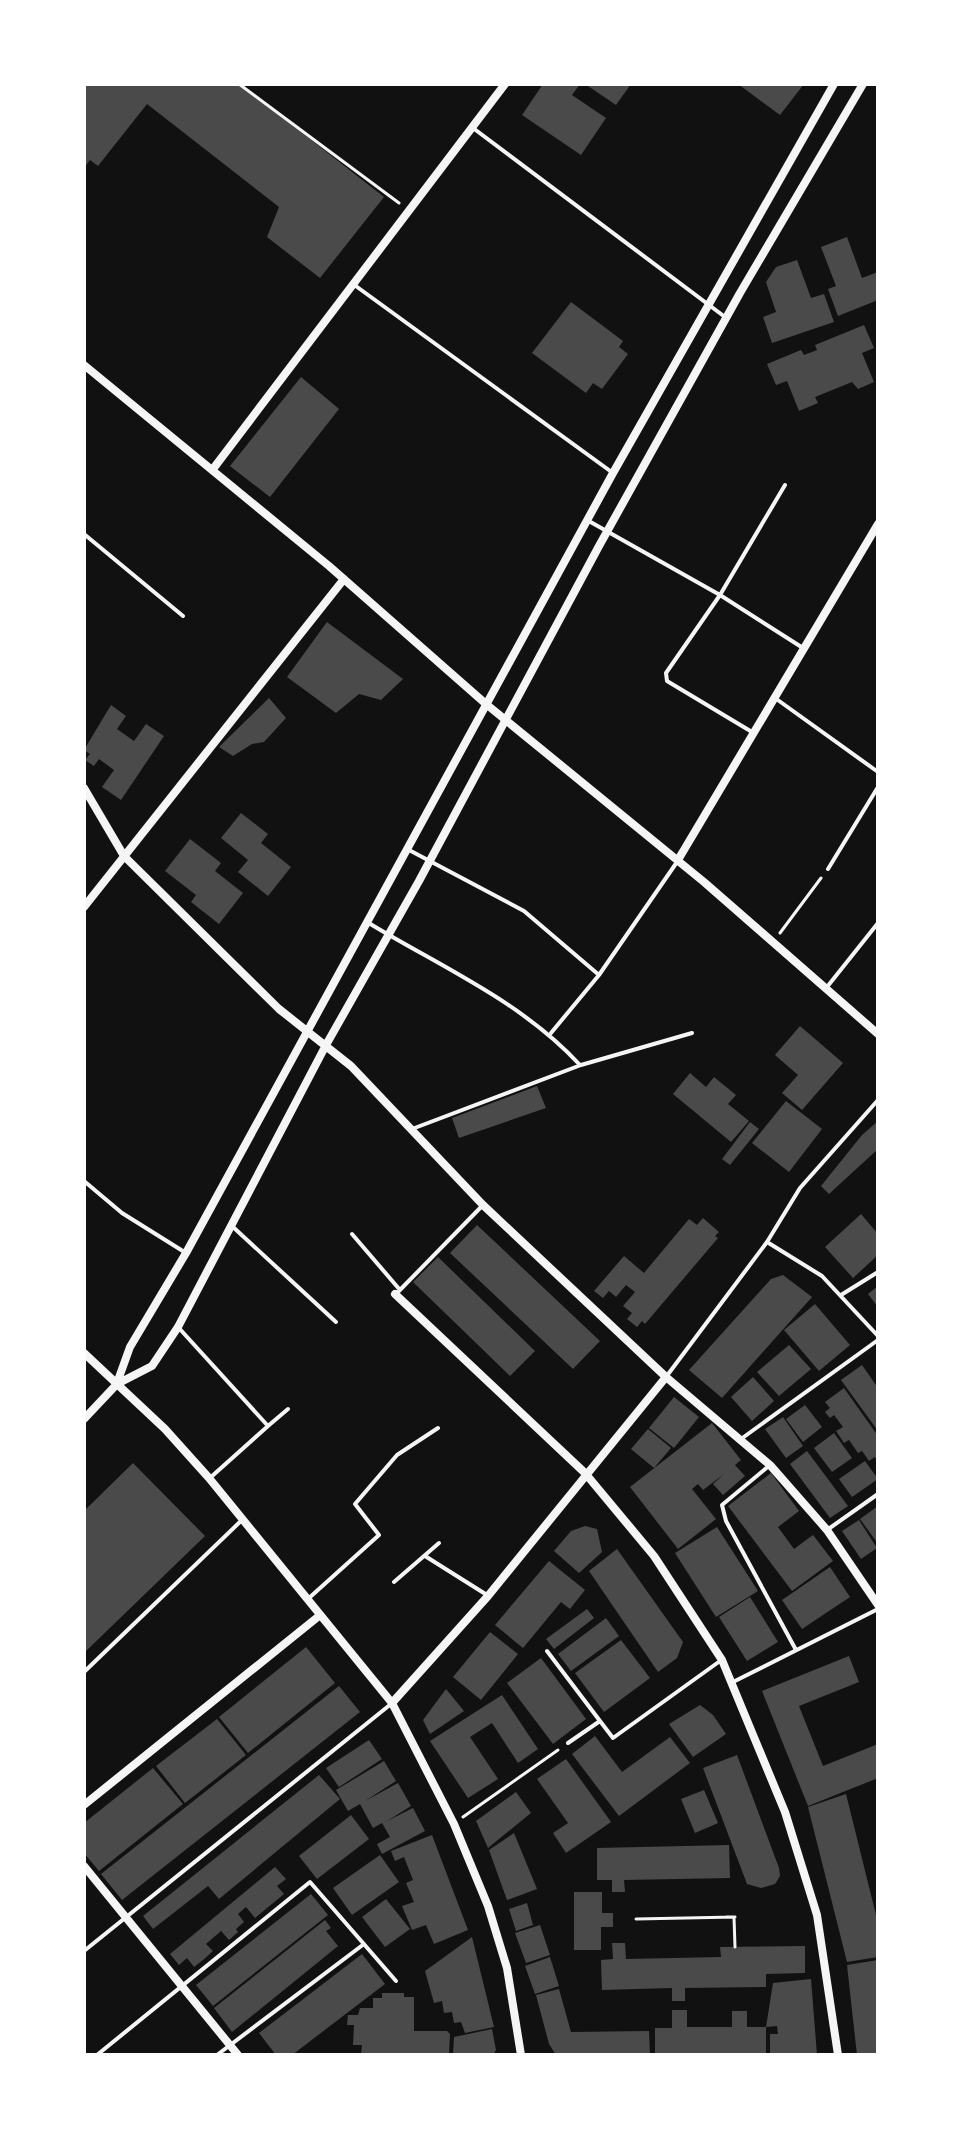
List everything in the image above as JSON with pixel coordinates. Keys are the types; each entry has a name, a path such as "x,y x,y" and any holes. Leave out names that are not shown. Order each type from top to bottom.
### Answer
{"street":[{"path":"213,469 505,84"},
{"path":"117,1384 130,1347 186,1253 409,850 613,473 834,84"},
{"path":"84,1419 117,1384 152,1366 178,1327 326,1045 608,531 863,84"},
{"path":"84,365 344,579 505,720 678,860 878,1034"},
{"path":"678,860 878,524"},
{"path":"84,907 344,579"},
{"path":"84,788 124,856 279,1009 326,1045 412,1129 483,1205 666,1377 770,1465 827,1530 878,1607"},
{"path":"398,1292 585,1473 654,1556 722,1660 785,1812 817,1915 838,2055"},
{"path":"84,1353 209,1478 392,1703 454,1824 488,1906 503,1956 521,2055"},
{"path":"392,1703 488,1596 666,1377"},
{"path":"84,1805 319,1616"},
{"path":"84,1866 238,2055"}],"lane":[{"path":"471,126 727,318"},
{"path":"353,284 613,473"},
{"path":"754,733 667,681 666,673 720,595 785,485"},
{"path":"587,520 720,595 805,649"},
{"path":"84,534 183,616"},
{"path":"775,698 878,772"},
{"path":"828,869 878,787"},
{"path":"409,850 524,911 599,975"},
{"path":"551,1033 599,975 678,860"},
{"path":"367,922 452,969 551,1033 581,1065"},
{"path":"825,989 878,923"},
{"path":"412,1129 581,1065 692,1033"},
{"path":"666,1377 767,1242 800,1188 878,1100"},
{"path":"84,1181 122,1213 186,1253"},
{"path":"352,1234 398,1292 483,1205"},
{"path":"233,1227 336,1322"},
{"path":"741,1439 878,1338 822,1276 767,1242"},
{"path":"841,1295 878,1272"},
{"path":"178,1327 268,1426"},
{"path":"209,1478 288,1409"},
{"path":"307,1600 379,1535 355,1504 397,1455 438,1428"},
{"path":"770,1465 722,1505 726,1521 796,1650"},
{"path":"827,1530 878,1494"},
{"path":"84,1672 243,1519"},
{"path":"394,1582 439,1543"},
{"path":"425,1556 488,1596"},
{"path":"733,1682 878,1607"},
{"path":"547,1651 613,1738 722,1660"},
{"path":"84,1951 392,1703"},
{"path":"568,1743 600,1721"},
{"path":"97,2055 310,1882 396,1981"},
{"path":"217,2055 364,1944"}],"path":[{"path":"239,84 399,203"},
{"path":"773,942 828,869"},
{"path":"454,1824 568,1743"},
{"path":"636,1919 735,1917 726,1917"},
{"path":"734,1917 735,1947"}],"building":[{"path":"84,84 240,84 384,197 320,278 267,237 279,207 147,104 98,166 90,160 84,168"},
{"path":"543,84 580,84 572,95 606,118 581,155 522,115"},
{"path":"585,84 631,84 616,105"},
{"path":"738,84 804,84 780,115"},
{"path":"847,237 862,278 878,272 878,300 838,316 828,289 836,286 821,247"},
{"path":"797,260 811,298 824,294 834,322 772,343 763,317 776,312 766,282 776,267"},
{"path":"571,302 623,341 619,347 628,354 602,389 593,383 586,393 532,353"},
{"path":"864,325 874,348 862,353 874,382 858,389 852,382 815,397 818,403 799,411 787,381 776,385 767,364 801,350 804,355 817,350 815,345"},
{"path":"301,377 339,409 270,497 230,466"},
{"path":"327,622 403,679 381,700 359,694 336,713 287,677"},
{"path":"269,698 286,718 264,742 252,744 233,756 219,747"},
{"path":"111,705 126,716 117,729 134,741 146,724 164,736 121,800 102,787 114,770 99,759 94,766 85,760 90,754 84,750"},
{"path":"241,813 268,834 261,843 291,867 268,896 238,872 248,860 221,838"},
{"path":"190,839 221,863 215,871 243,893 219,924 191,902 196,895 165,871"},
{"path":"800,1026 843,1063 802,1110 782,1093 798,1075 775,1055"},
{"path":"690,1073 706,1087 714,1077 736,1095 728,1104 749,1121 731,1142 673,1094"},
{"path":"537,1086 546,1108 459,1138 452,1118"},
{"path":"786,1101 822,1129 789,1172 752,1143"},
{"path":"878,1121 878,1149 829,1194 821,1186 862,1135"},
{"path":"750,1122 759,1129 730,1165 722,1159"},
{"path":"861,1214 878,1234 878,1255 853,1278 825,1247"},
{"path":"703,1218 719,1232 715,1236 718,1238 645,1324 642,1321 637,1327 627,1319 632,1313 623,1306 635,1292 626,1285 616,1297 609,1291 603,1298 594,1291 624,1256 644,1273 689,1219 697,1225"},
{"path":"477,1225 600,1341 573,1369 450,1253"},
{"path":"438,1257 535,1351 510,1376 413,1282"},
{"path":"783,1275 812,1297 722,1398 689,1370 771,1279"},
{"path":"878,1286 878,1307 868,1294"},
{"path":"815,1304 850,1345 819,1371 784,1330"},
{"path":"789,1345 811,1369 779,1396 757,1372"},
{"path":"862,1365 878,1388 878,1431 841,1380"},
{"path":"753,1377 774,1401 752,1421 731,1397"},
{"path":"844,1388 878,1436 878,1462 875,1457 869,1461 862,1451 858,1453 849,1440 844,1443 836,1431 843,1427 834,1415 830,1418 825,1412 830,1408 825,1402"},
{"path":"674,1397 699,1417 674,1448 649,1428"},
{"path":"805,1405 822,1427 803,1442 786,1419"},
{"path":"783,1417 803,1446 786,1458 765,1429"},
{"path":"712,1423 741,1460 735,1465 745,1476 723,1495 713,1484 724,1474 703,1490 698,1484 692,1489 716,1519 678,1549 630,1487"},
{"path":"648,1429 671,1448 654,1468 631,1449"},
{"path":"834,1433 852,1458 832,1472 814,1448"},
{"path":"807,1451 848,1506 830,1518 790,1464"},
{"path":"865,1461 878,1479 852,1497 839,1479"},
{"path":"133,1463 205,1536 84,1653 84,1511"},
{"path":"771,1473 799,1511 778,1527 794,1549 813,1535 833,1561 792,1591 728,1506"},
{"path":"878,1506 878,1539 876,1541 860,1519"},
{"path":"859,1520 877,1548 861,1559 842,1531"},
{"path":"585,1526 597,1529 602,1552 579,1573 554,1551 571,1531"},
{"path":"717,1527 758,1591 716,1617 675,1553"},
{"path":"617,1549 683,1642 677,1658 658,1672 589,1571"},
{"path":"549,1561 585,1590 570,1609 561,1602 523,1648 495,1625"},
{"path":"830,1567 850,1597 802,1629 782,1600"},
{"path":"750,1597 778,1642 747,1661 719,1617"},
{"path":"587,1609 594,1618 554,1649 546,1639"},
{"path":"606,1618 619,1636 571,1671 558,1654"},
{"path":"490,1632 518,1654 481,1700 453,1677"},
{"path":"621,1640 650,1678 604,1712 575,1673"},
{"path":"306,1647 335,1683 248,1753 219,1717"},
{"path":"849,1656 859,1682 799,1706 823,1766 878,1744 878,1778 808,1806 762,1691"},
{"path":"541,1658 586,1719 553,1744 507,1683"},
{"path":"339,1686 360,1712 122,1900 101,1874"},
{"path":"446,1689 464,1711 430,1734 423,1720"},
{"path":"502,1695 538,1749 518,1763 492,1723 470,1737 498,1779 468,1798 430,1741"},
{"path":"700,1705 713,1715 726,1734 693,1757 669,1724"},
{"path":"217,1719 246,1755 185,1803 156,1766"},
{"path":"595,1736 622,1772 670,1737 690,1763 619,1816 572,1754"},
{"path":"369,1740 382,1759 339,1787 326,1768"},
{"path":"737,1755 779,1868 780,1876 775,1884 761,1888 747,1884 703,1768"},
{"path":"566,1759 611,1822 566,1853 553,1833 568,1823 537,1779"},
{"path":"384,1761 396,1781 365,1801 398,1783 411,1806 387,1821 413,1808 425,1831 382,1854 377,1844 390,1837 382,1823 373,1828 360,1804 348,1811 336,1790"},
{"path":"153,1768 183,1804 99,1871 84,1853 84,1823"},
{"path":"319,1775 340,1799 219,1899 208,1886 153,1929 143,1916"},
{"path":"704,1790 718,1823 695,1833 681,1799"},
{"path":"516,1792 531,1813 488,1848 476,1821"},
{"path":"846,1794 878,1923 878,1957 847,1962 808,1807"},
{"path":"351,1815 369,1839 317,1879 299,1856"},
{"path":"514,1833 537,1889 507,1900 489,1850"},
{"path":"432,1835 468,1930 434,1944 426,1925 412,1930 402,1906 414,1902 406,1883 413,1880 404,1857 395,1861 391,1851"},
{"path":"729,1845 730,1878 624,1880 625,1892 612,1892 612,1880 597,1880 597,1848"},
{"path":"380,1855 399,1882 352,1915 333,1888"},
{"path":"275,1867 286,1879 277,1886 284,1894 255,1918 246,1907 238,1914 244,1922 229,1940 221,1931 206,1944 213,1951 203,1960 194,1967 187,1958 179,1965 170,1954"},
{"path":"574,1892 602,1892 602,1913 613,1913 613,1927 601,1927 601,1950 574,1950"},
{"path":"311,1894 328,1915 213,2006 196,1985"},
{"path":"386,1899 410,1929 385,1947 362,1917"},
{"path":"527,1903 533,1925 516,1931 509,1909"},
{"path":"325,1920 331,1928 326,1931 338,1946 232,2032 214,2008"},
{"path":"540,1925 550,1955 526,1963 515,1933"},
{"path":"472,1937 494,2027 465,2033 461,2022 454,2023 452,2012 444,2013 442,2001 434,2003 425,1971"},
{"path":"612,1943 625,1943 626,1959 721,1957 720,1947 805,1946 805,1973 766,1974 766,1987 685,1988 685,2001 672,2001 672,1988 602,1990 601,1960 613,1959"},
{"path":"362,1954 385,1984 292,2055 276,2055 259,2033"},
{"path":"550,1957 559,1986 535,1994 525,1966"},
{"path":"878,1960 878,2055 857,2055 847,1965"},
{"path":"811,1979 817,2055 770,2055 770,2034 778,2034 777,2026 766,2027 773,1983"},
{"path":"559,1989 571,2032 649,2031 650,2055 556,2055 549,2044 536,1995"},
{"path":"382,1993 404,1993 404,1997 414,1997 414,2031 447,2031 450,2034 449,2055 361,2055 362,2045 353,2045 354,2025 347,2025 348,2015 358,2015 360,2008 373,2008 373,1998 382,1998"},
{"path":"672,2010 687,2010 687,2027 732,2027 732,2011 747,2011 747,2027 766,2027 766,2055 655,2055 655,2028 672,2028"},
{"path":"492,2029 496,2050 493,2055 453,2055 454,2037"}]}
